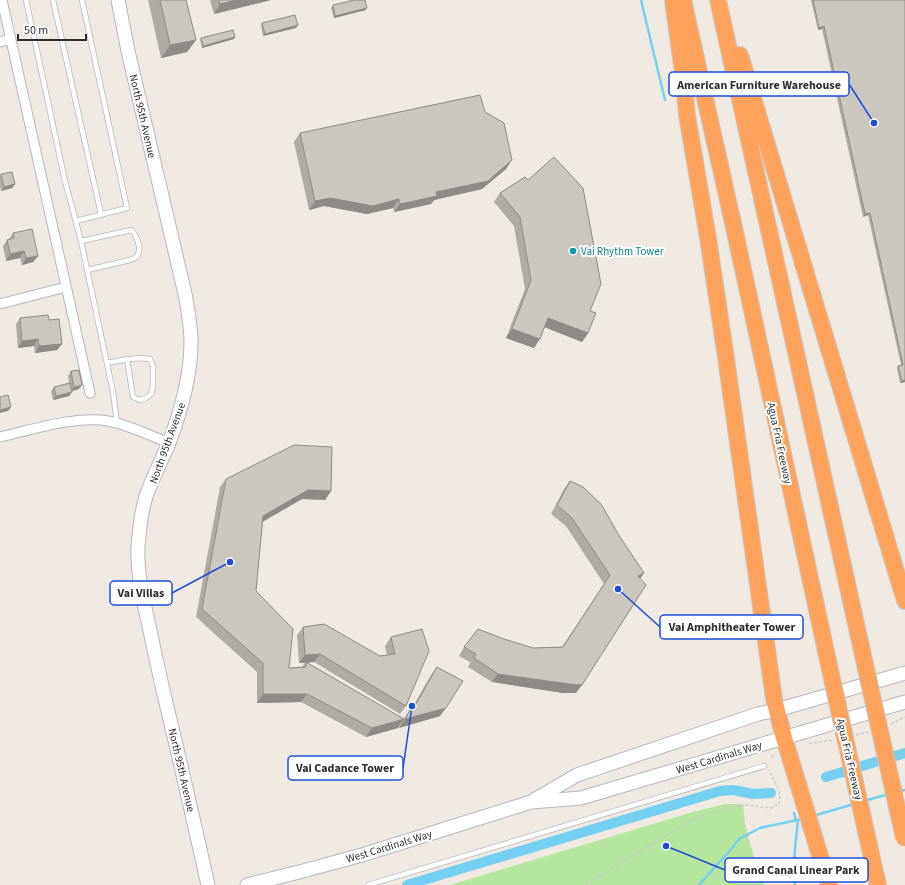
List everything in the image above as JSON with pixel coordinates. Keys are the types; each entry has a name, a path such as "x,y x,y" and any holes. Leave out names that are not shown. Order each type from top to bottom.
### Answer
{"highway":[{"path":"673,0 687,115 710,253 774,699 784,738 829,885"},
{"name":"Agua Fria Freeway","path":"683,0 878,885"},
{"path":"718,0 904,841"},
{"path":"728,0 746,78 905,600"}],"main road":[{"name":"North 95th Avenue","path":"118,0 130,59 185,294 190,327 191,343 188,376 182,401 168,443 145,499 138,549 140,579 156,657 208,885"},
{"path":"777,710 905,674"},
{"name":"West Cardinals Way","path":"247,885 310,870 362,855 531,802 581,798 905,702"},
{"name":"West Cardinals Way","path":"531,802 576,775 758,714 777,710"}],"street":[{"path":"2,0 90,393"},
{"path":"0,42 11,39"},
{"path":"0,304 66,287"},
{"path":"0,437 60,423 96,420 117,423 168,443"}],"lane":[{"path":"26,0 65,181 81,241 113,392 117,423"},
{"path":"53,0 101,214"},
{"path":"76,220 127,208 82,0"},
{"path":"81,241 131,230 134,232 138,242 139,249 136,257 130,260 87,270"},
{"path":"107,363 127,359 150,359 154,366 153,387 151,394 146,398 140,400 132,397 127,359"},
{"path":"368,885 764,766"}],"path":[{"path":"586,885 692,820 714,812 739,806 747,805 771,808 779,804 781,799 775,783"}],"green space":[{"path":"725,804 743,804 745,824 757,868 764,885 450,885 693,812"}],"building":[{"path":"160,0 186,0 196,40 170,45"},
{"path":"219,0 237,0 220,4"},
{"path":"354,0 365,0 367,8 335,16 333,5"},
{"path":"813,0 905,0 905,380 902,381 898,366 903,365 870,213 865,214 824,26 819,28"},
{"path":"295,15 298,25 265,34 262,23"},
{"path":"233,30 235,37 203,46 201,38"},
{"path":"480,95 485,112 504,123 512,160 488,181 436,192 437,196 400,204 399,199 373,206 330,198 315,201 300,133"},
{"path":"554,157 583,188 601,284 590,311 596,313 588,333 548,318 540,339 512,329 531,280 520,217 500,193 525,177 528,180"},
{"path":"12,172 15,184 4,187 1,174"},
{"path":"32,229 38,256 26,258 24,251 10,254 7,240 14,238 13,233"},
{"path":"48,315 49,320 59,319 62,344 39,346 38,339 22,341 20,318"},
{"path":"79,370 82,385 74,387 71,371"},
{"path":"70,383 72,392 56,396 54,387"},
{"path":"8,395 11,407 0,410 0,397"},
{"path":"294,445 332,447 331,491 308,490 263,516 256,591 293,629 289,668 306,667 306,662 404,719 372,728 307,694 263,694 263,663 202,609 226,479"},
{"path":"570,481 583,487 601,504 620,537 644,573 638,576 646,585 582,685 498,674 474,658 476,654 464,647 478,629 533,648 563,647 610,575 572,518 557,505"},
{"path":"324,624 380,656 395,654 391,637 422,629 429,651 406,706 320,654 305,655 303,627"},
{"path":"437,667 463,681 446,708 405,719 411,708 413,709"}],"waterway":[{"path":"641,0 665,100"},
{"path":"826,777 905,753"},
{"path":"407,885 720,791 733,790 753,794 771,793"},
{"path":"899,791 905,790"},
{"path":"864,801 889,794"},
{"path":"813,816 854,804"},
{"path":"794,813 796,820"},
{"path":"699,885 739,839 760,828 802,819"},
{"path":"795,885 794,861 798,820"}],"place":[{"name":"American Furniture Warehouse","path":"874,123"},
{"name":"Vai Rhythm Tower","path":"573,251"},
{"name":"Vai Villas","path":"230,562"},
{"name":"Vai Amphitheater Tower","path":"618,589"},
{"name":"Vai Cadance Tower","path":"412,706"},
{"name":"Grand Canal Linear Park","path":"666,846"}]}
